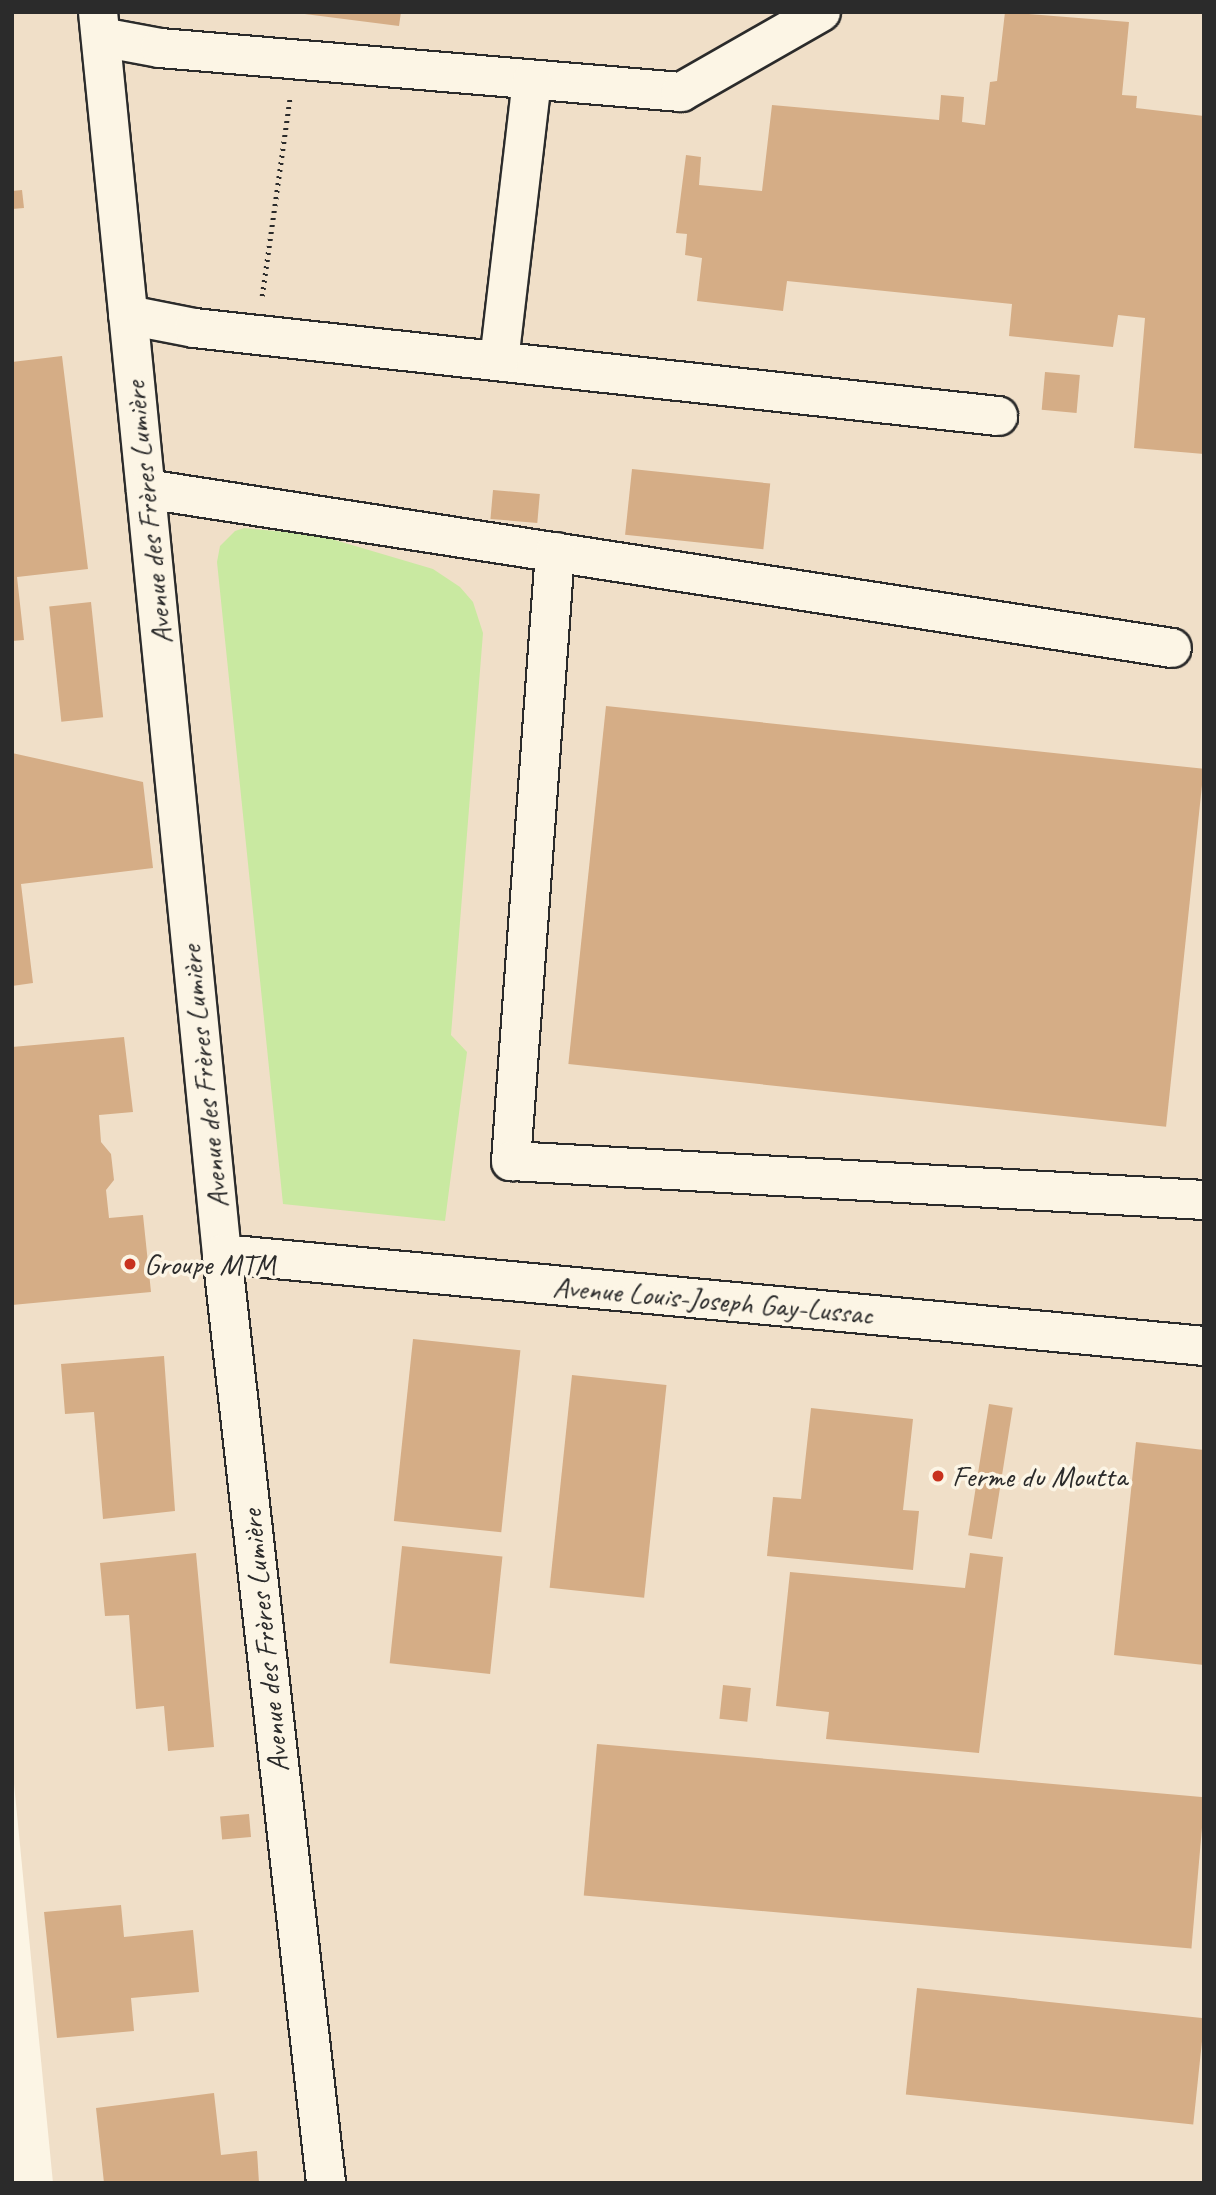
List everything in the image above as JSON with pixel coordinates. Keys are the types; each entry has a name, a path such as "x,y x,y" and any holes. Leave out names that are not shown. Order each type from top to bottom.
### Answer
{"street":[{"path":"100,25 160,48 681,92 821,12"},
{"name":"Avenue des Frères Lumière","path":"100,25 222,1254 326,2183"},
{"path":"499,361 532,79"},
{"path":"128,315 194,328 998,416"},
{"path":"146,489 1172,648"},
{"path":"555,552 510,1161 1204,1200"},
{"name":"Avenue Louis-Joseph Gay-Lussac","path":"222,1254 1204,1346"}],"path":[{"path":"257,335 295,60"}],"shaded area":[{"path":"12,12 1204,12 1204,2183 53,2183 12,1763"}],"green space":[{"path":"244,528 318,535 433,569 460,587 473,602 483,633 451,1035 467,1052 445,1221 283,1204 217,562 220,546 235,531"}],"building":[{"path":"289,12 401,12 399,26"},
{"path":"1005,12 1129,22 1122,95 1137,96 1136,108 1204,116 1204,454 1134,448 1145,318 1118,315 1113,347 1009,336 1012,304 787,281 783,311 697,301 702,258 685,255 687,234 676,233 686,155 701,157 699,185 762,191 772,105 939,120 941,95 964,97 962,122 985,125 990,82 997,81"},
{"path":"22,190 24,208 12,209 12,191"},
{"path":"62,356 88,569 17,577 24,640 12,641 12,362"},
{"path":"1045,372 1080,375 1077,413 1042,410"},
{"path":"632,469 770,484 763,549 625,535"},
{"path":"493,490 540,494 537,523 490,519"},
{"path":"91,602 103,717 61,722 49,606"},
{"path":"606,706 1204,769 1166,1127 568,1064"},
{"path":"12,753 143,782 153,868 21,884 33,983 12,986"},
{"path":"124,1037 133,1112 99,1115 101,1142 111,1154 114,1180 106,1190 109,1218 143,1215 151,1292 12,1305 12,1047"},
{"path":"413,1339 520,1350 501,1532 394,1521"},
{"path":"164,1356 175,1511 103,1519 94,1412 65,1414 61,1364"},
{"path":"572,1375 666,1385 644,1598 550,1588"},
{"path":"989,1404 1013,1408 992,1539 968,1535"},
{"path":"811,1408 913,1419 903,1510 919,1511 913,1570 767,1556 773,1497 801,1499"},
{"path":"1136,1442 1204,1450 1204,1665 1114,1655"},
{"path":"402,1546 502,1557 490,1674 390,1663"},
{"path":"196,1553 214,1747 168,1751 164,1706 136,1709 129,1615 105,1616 100,1563"},
{"path":"970,1553 1003,1557 979,1753 826,1739 829,1712 776,1706 790,1572 965,1588"},
{"path":"723,1685 751,1688 747,1722 719,1719"},
{"path":"597,1744 1204,1797 1191,1949 584,1895"},
{"path":"249,1814 251,1837 222,1839 220,1817"},
{"path":"121,1905 124,1937 193,1930 199,1992 131,1998 134,2031 57,2038 44,1912"},
{"path":"917,1988 1204,2018 1193,2125 906,2094"},
{"path":"214,2093 221,2155 257,2151 259,2183 104,2183 96,2108"}],"place":[{"name":"Groupe MTM","path":"130,1264"},
{"name":"Ferme du Moutta","path":"938,1476"}]}
